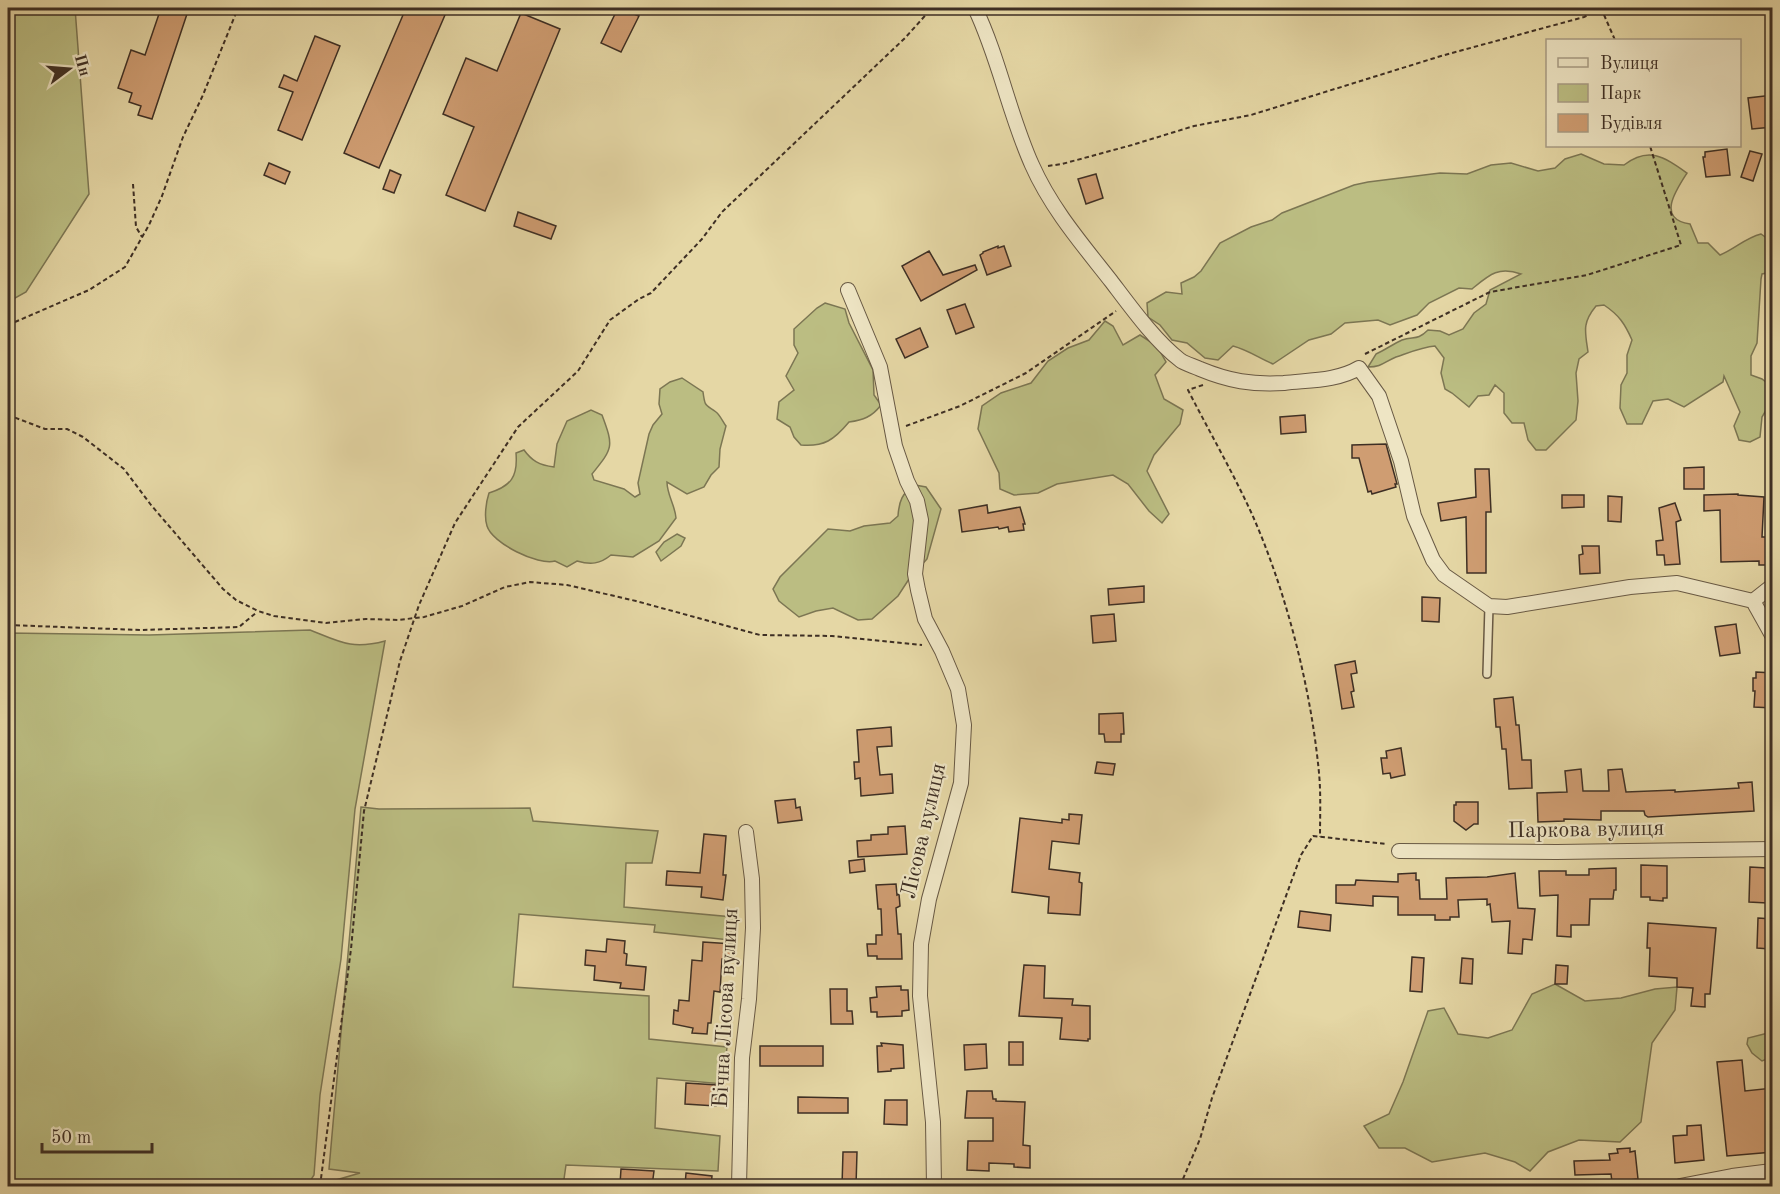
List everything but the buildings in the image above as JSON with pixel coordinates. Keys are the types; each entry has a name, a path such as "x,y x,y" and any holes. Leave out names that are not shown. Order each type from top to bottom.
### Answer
{"street":[{"path":"975,8 987,32 1020,138 1033,168 1057,212 1128,303 1180,360 1231,381 1268,384 1326,379 1349,374 1359,368 1379,396 1401,461 1414,516 1432,560 1444,575 1489,606 1507,607 1630,587 1677,583 1753,601 1773,635"},
{"name":"Лісова вулиця","path":"848,290 880,367 892,431 917,501 921,520 915,574 918,590 925,619 939,644 958,689 964,725 961,783 928,898 921,944 920,996 933,1122 934,1186"},
{"path":"1753,601 1773,586"},
{"name":"Бічна Лісова вулиця","path":"739,1186 742,1058 749,999 753,928 752,879 746,832"},
{"name":"Паркова вулиця","path":"1399,851 1773,849"},
{"path":"1680,1186 1732,1176 1773,1172"}],"lane":[{"path":"1487,674 1489,606"}],"path":[{"path":"8,325 89,290 125,267 162,196 183,137 203,95 238,8"},
{"path":"320,1186 351,949 364,811 400,661 455,524 518,427 578,371 610,320 651,293 702,240 722,212 905,38 932,8"},
{"path":"1033,168 1062,164 1194,126 1251,115 1442,56 1584,17 1602,8 1615,39"},
{"path":"1359,368 1365,354 1490,292 1587,275 1681,245 1650,147"},
{"path":"133,184 136,227 142,237"},
{"path":"892,431 960,406 1026,374 1128,303"},
{"path":"1223,378 1188,390 1251,513 1275,575 1295,642 1313,724 1319,775 1320,837"},
{"path":"8,415 45,429 67,429 83,437 106,454 124,469 223,589 236,600 258,612 274,616 326,623 366,619 415,619 462,606 505,587 530,582 567,585 636,601 760,635 832,636 924,645 939,644"},
{"path":"8,625 141,630 239,627 258,612"},
{"path":"1180,1186 1200,1139 1212,1098 1301,855 1313,836 1389,845 1399,851"}],"green space":[{"path":"8,8 75,8 89,194 26,292 8,302"},
{"path":"1581,154 1604,164 1624,165 1641,156 1656,156 1664,158 1687,173 1674,195 1671,210 1680,221 1690,224 1698,243 1708,243 1720,255 1761,234 1772,242 1772,272 1762,274 1757,343 1751,356 1751,375 1762,379 1772,387 1772,405 1769,405 1762,417 1760,437 1750,442 1739,440 1734,426 1740,412 1724,376 1723,382 1684,407 1668,399 1653,401 1642,424 1627,424 1620,408 1621,385 1627,373 1627,355 1632,340 1621,320 1604,305 1596,306 1588,317 1586,333 1588,352 1579,359 1576,373 1578,401 1576,420 1546,450 1536,450 1528,440 1524,423 1512,423 1504,413 1504,393 1495,385 1489,395 1478,396 1469,407 1445,389 1441,373 1444,358 1435,346 1368,367 1376,354 1402,340 1418,337 1428,330 1440,331 1449,335 1463,329 1474,313 1486,304 1490,290 1521,274 1513,272 1494,273 1472,289 1459,288 1429,303 1417,315 1390,325 1378,320 1345,323 1331,334 1309,340 1273,364 1233,346 1218,360 1205,358 1187,343 1172,340 1160,325 1148,317 1147,303 1166,292 1182,294 1181,283 1201,271 1220,243 1251,227 1272,220 1282,213 1354,185 1440,173 1467,174 1491,165 1511,163 1538,171 1555,168 1565,159"},
{"path":"825,303 845,309 849,323 873,370 874,395 881,405 867,417 849,422 828,441 816,445 801,445 794,437 790,427 777,419 779,402 794,390 786,376 798,353 794,345 794,329"},
{"path":"1105,321 1113,326 1123,345 1140,335 1157,346 1166,362 1155,375 1164,399 1183,410 1180,424 1154,455 1147,471 1169,514 1162,523 1149,511 1128,484 1113,475 1057,484 1038,493 1014,495 1000,489 999,473 978,429 982,406 1001,393 1031,383 1048,361 1068,348 1089,340"},
{"path":"682,378 703,392 706,405 717,413 726,426 720,449 719,467 704,487 687,494 667,482 676,518 659,541 633,557 611,555 599,562 577,561 567,567 555,561 547,562 527,557 506,546 491,533 486,518 489,493 508,484 512,479 516,468 516,453 524,450 536,462 554,467 557,444 567,421 591,410 602,415 610,441 608,452 592,474 594,480 624,489 635,497 640,494 638,483 649,434 662,414 659,404 660,389"},
{"path":"915,485 926,487 941,509 927,559 909,579 898,596 872,619 858,620 833,608 799,617 779,601 773,589 780,577 828,529 850,531 864,526 890,523 898,516 904,494"},
{"path":"677,534 685,538 681,546 661,561 656,552 664,542"},
{"path":"310,630 355,645 385,641 355,809 341,959 320,1095 314,1175 307,1186 8,1186 8,633 149,635"},
{"path":"361,807 379,809 530,808 533,821 658,831 652,863 626,863 624,907 733,917 730,940 654,932 655,925 519,914 513,987 649,996 649,1039 727,1047 723,1084 657,1078 655,1128 720,1136 718,1171 566,1165 563,1186 455,1186 438,1180 449,1186 328,1186 336,1180 360,1173 329,1169"},
{"path":"1555,984 1585,1001 1621,998 1655,989 1677,987 1675,1010 1652,1043 1641,1122 1620,1142 1579,1140 1548,1152 1530,1171 1515,1162 1485,1153 1432,1162 1405,1148 1379,1148 1364,1126 1389,1114 1428,1011 1444,1008 1458,1034 1488,1038 1512,1030 1532,994"},
{"path":"1772,1032 1772,1057 1762,1061 1752,1053 1747,1044 1748,1038"}]}
